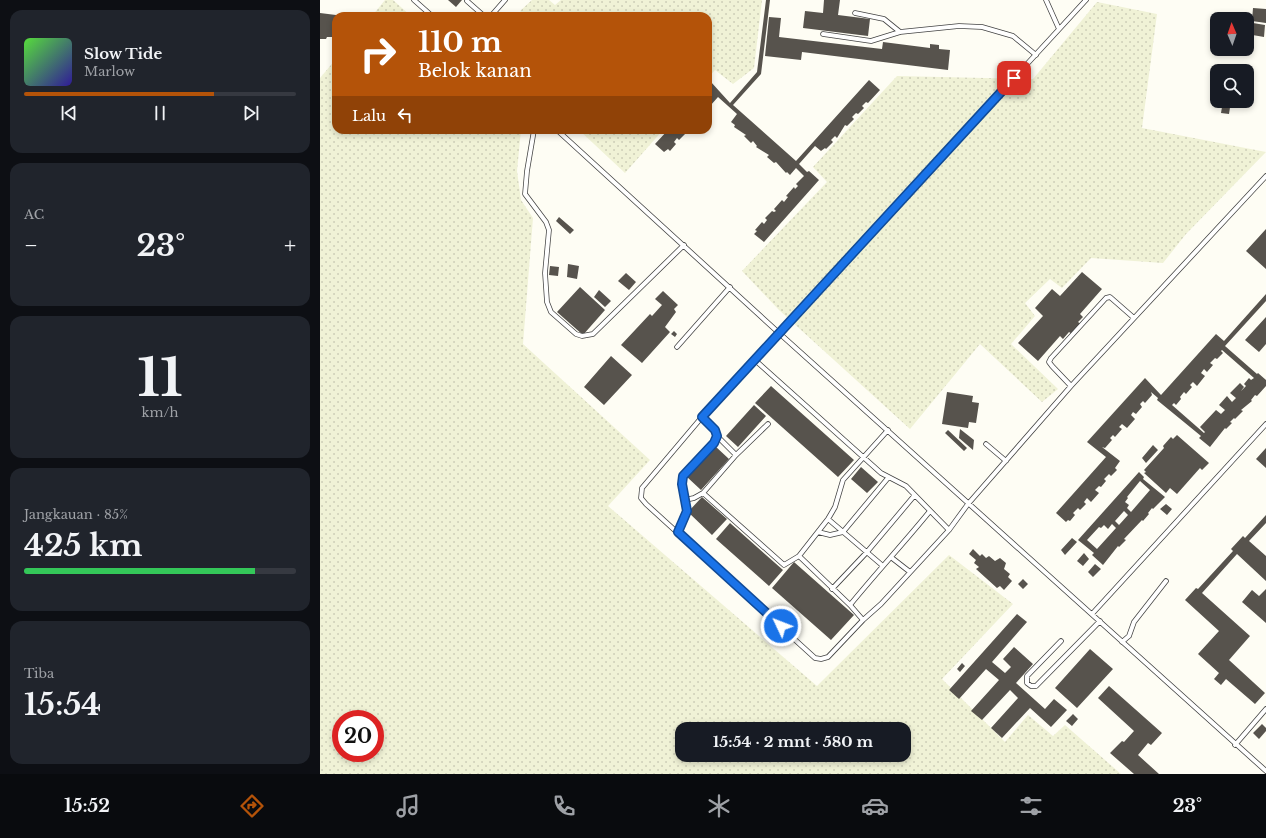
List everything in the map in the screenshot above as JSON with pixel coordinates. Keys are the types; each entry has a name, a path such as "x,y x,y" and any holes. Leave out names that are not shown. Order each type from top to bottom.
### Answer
{"lane":[{"path":"414,0 428,12"},
{"path":"495,12 506,0"},
{"path":"1046,0 1059,29"},
{"path":"1086,0 702,417 642,488 641,498 646,504 815,658 821,659 828,657 863,620 881,604 949,530 968,504 1071,386 1266,176"},
{"path":"467,1 479,12"},
{"path":"854,13 884,19 900,32"},
{"path":"823,34 871,41 900,32 959,26 982,27 1012,36 1036,55"},
{"path":"533,134 527,171 526,194 546,222 549,230 545,272 547,302 551,312 576,334 582,336 593,334 684,245"},
{"path":"561,134 968,504 1100,621 1235,745 1266,771"},
{"path":"677,347 730,287"},
{"path":"1071,386 1049,362 1106,298 1110,297 1134,318"},
{"path":"756,360 864,458 888,478 906,486 914,496 949,530"},
{"path":"702,417 715,430 717,436 736,455"},
{"path":"685,500 703,494 736,455 768,424"},
{"path":"1092,614 1266,424"},
{"path":"703,494 784,565 799,556 818,532 835,507 843,480 888,430"},
{"path":"678,532 686,516 687,506 682,484 683,476 714,443 717,436"},
{"path":"986,444 1006,461"},
{"path":"818,532 830,535 843,532 888,478"},
{"path":"832,589 867,552 909,504 914,496"},
{"path":"850,604 883,566 892,558 930,511"},
{"path":"828,519 883,566"},
{"path":"799,556 832,589 850,604 863,620"},
{"path":"892,558 910,572"},
{"path":"1122,642 1129,636 1134,622 1166,581"},
{"path":"1061,641 1027,676 1027,682 1031,686 1036,686 1100,621"},
{"path":"1235,745 1266,709"}],"green space":[{"path":"385,0 393,0 406,12 375,12"},
{"path":"532,0 549,0 555,5 561,0 762,0 754,68 733,84 715,70 712,73 712,12 520,11"},
{"path":"1097,2 1157,14 1142,128 1266,152 1186,234 1163,263 1091,258 1062,288 1050,279 1025,303 1035,316 1011,344 1058,389 1042,402 980,344 910,429 779,310 742,271 827,182 813,167 897,76 1033,79"},
{"path":"332,64 332,134 521,134 517,171 521,200 533,218 523,344 650,460 608,506 817,686 949,555 1013,604 942,679 1005,742 1028,715 1053,736 1065,725 1121,774 320,774 320,78"},
{"path":"583,134 659,134 625,173"}],"building":[{"path":"448,0 462,0 456,7"},
{"path":"766,0 770,0 761,74 733,105 796,161 869,80 880,90 868,103 866,102 862,106 864,108 852,117 854,119 847,126 845,125 837,138 835,136 831,140 833,142 826,149 825,148 821,151 815,146 799,164 807,172 809,171 819,180 764,242 754,234 757,231 755,230 762,222 764,224 767,220 765,218 772,211 776,211 774,209 782,200 784,202 788,197 786,196 794,187 795,189 798,186 796,184 804,176 796,168 790,175 787,172 786,173 776,162 774,163 767,157 769,155 756,147 757,146 753,141 751,143 744,136 746,135 734,127 735,125 731,122 737,114 718,97 712,104 712,83 730,103 757,72"},
{"path":"824,0 840,0 838,15 870,19 868,36 803,28 805,11 823,13"},
{"path":"1253,8 1266,9 1266,23 1254,21 1254,12 1253,12"},
{"path":"320,13 332,14 332,37 320,39"},
{"path":"769,17 781,18 779,37 882,49 883,42 930,48 930,44 939,45 939,49 950,50 948,70 802,52 801,60 765,56"},
{"path":"1254,23 1265,25 1264,37 1254,35"},
{"path":"1222,108 1230,108 1229,114 1221,113"},
{"path":"664,134 685,134 679,140 677,138 674,142 676,144 670,151 668,149 664,152 655,144"},
{"path":"559,217 574,230 570,234 556,221"},
{"path":"1266,229 1266,269 1246,251"},
{"path":"568,264 579,266 577,279 567,277"},
{"path":"550,266 559,267 558,276 549,275"},
{"path":"1082,272 1102,289 1080,314 1083,317 1078,322 1081,324 1072,334 1069,332 1063,339 1060,336 1038,361 1018,343 1043,316 1035,308 1052,289 1060,296"},
{"path":"626,273 636,282 629,290 618,281"},
{"path":"580,287 605,310 583,335 557,312"},
{"path":"599,290 611,301 605,307 594,297"},
{"path":"663,291 678,305 674,309 676,312 665,327 670,332 642,363 621,345 650,314 652,316 662,305 655,299"},
{"path":"1266,294 1266,301 1225,346 1266,380 1266,386 1241,410 1243,411 1230,422 1232,423 1226,429 1225,428 1210,447 1199,438 1201,436 1157,400 1158,398 1151,392 1152,395 1145,403 1143,401 1140,404 1142,407 1136,414 1133,412 1131,415 1135,419 1127,428 1122,424 1119,427 1122,429 1115,437 1113,435 1110,438 1112,440 1105,448 1102,447 1120,461 1115,468 1117,470 1111,476 1109,474 1104,479 1106,481 1101,487 1099,486 1095,490 1099,493 1091,502 1087,498 1084,502 1086,504 1080,510 1078,508 1073,513 1075,515 1070,521 1068,520 1066,522 1056,513 1106,457 1087,442 1145,378 1161,395 1216,334 1224,341","holes":["1222,350 1254,378 1251,380 1249,378 1244,384 1246,386 1241,391 1244,387 1240,383 1230,393 1236,398 1232,402 1227,396 1219,405 1225,410 1221,414 1216,410 1200,427 1205,432 1204,433 1172,405 1174,403 1176,405 1184,392 1186,394 1192,387 1190,385 1193,382 1197,386 1205,376 1201,373 1204,369 1207,372 1213,365 1210,363 1223,353 1221,351"]},
{"path":"1266,317 1266,344 1259,352 1245,340"},
{"path":"674,331 677,334 675,337 671,334"},
{"path":"611,356 632,375 604,405 584,387"},
{"path":"771,386 854,460 838,477 755,403"},
{"path":"947,392 973,396 972,402 979,403 976,423 969,422 968,428 942,424"},
{"path":"754,405 766,416 738,447 726,436"},
{"path":"960,429 974,440 973,450 959,438"},
{"path":"948,430 967,448 964,451 945,433"},
{"path":"1177,435 1209,463 1202,470 1200,468 1177,494 1170,488 1166,493 1144,473 1146,472 1144,470 1164,448 1163,446 1171,437 1173,439"},
{"path":"1153,445 1158,450 1146,463 1142,458"},
{"path":"715,446 729,459 701,490 687,477"},
{"path":"1266,448 1266,468 1256,459"},
{"path":"861,467 878,482 867,493 851,479"},
{"path":"1139,472 1144,477 1143,479 1165,497 1153,509 1152,508 1143,521 1142,520 1124,539 1126,540 1119,547 1118,546 1103,565 1092,555 1094,553 1078,540","holes":["1140,481 1150,490 1131,512 1127,508 1129,505 1125,502 1128,498 1127,497","1124,511 1128,515 1119,525 1115,521","1112,524 1116,528 1097,549 1087,540 1099,527 1101,528 1104,525 1108,529"]},
{"path":"702,497 727,519 712,535 688,512"},
{"path":"1166,504 1172,509 1167,515 1160,509"},
{"path":"1266,515 1266,523 1249,541 1266,556 1266,581 1237,554 1202,593 1250,636 1229,660 1265,693 1255,704 1226,679 1221,685 1214,679 1219,673 1198,654 1219,631 1185,600 1196,588 1198,589 1233,551 1231,549 1243,536 1245,538"},
{"path":"730,523 783,570 769,586 716,539"},
{"path":"1072,538 1077,542 1065,555 1061,550"},
{"path":"973,549 980,556 982,554 986,558 989,556 995,561 1000,558 1006,563 1004,569 1010,574 1008,577 1012,581 1004,590 1000,586 997,588 976,569 979,567 974,563 976,560 969,554"},
{"path":"1084,553 1089,559 1083,566 1077,561"},
{"path":"794,562 854,615 831,640 772,588"},
{"path":"1095,564 1101,569 1093,577 1088,572"},
{"path":"1023,579 1028,584 1023,589 1018,584"},
{"path":"1266,589 1266,623 1242,602 1252,590 1259,596"},
{"path":"1017,614 1027,622 992,662 1005,673 1011,667 1003,659 1014,647 1033,664 1016,683 1045,709 1054,699 1067,710 1051,727 1030,708 1002,738 991,728 1018,698 1010,690 982,720 971,711 999,680 986,669 959,699 949,690"},
{"path":"1090,649 1113,669 1077,708 1055,688"},
{"path":"962,663 965,666 960,672 957,669"},
{"path":"1109,686 1162,733 1151,745 1148,743 1138,755 1159,774 1134,774 1110,753 1122,741 1124,742 1134,731 1098,698"},
{"path":"1073,714 1078,719 1072,726 1066,721"},
{"path":"1262,724 1266,728 1266,731 1259,739 1253,733"}],"route":[{"path":"781,626 678,532 684,522 687,511 682,484 683,476 714,443 717,436 715,430 702,417 1014,78"}]}
